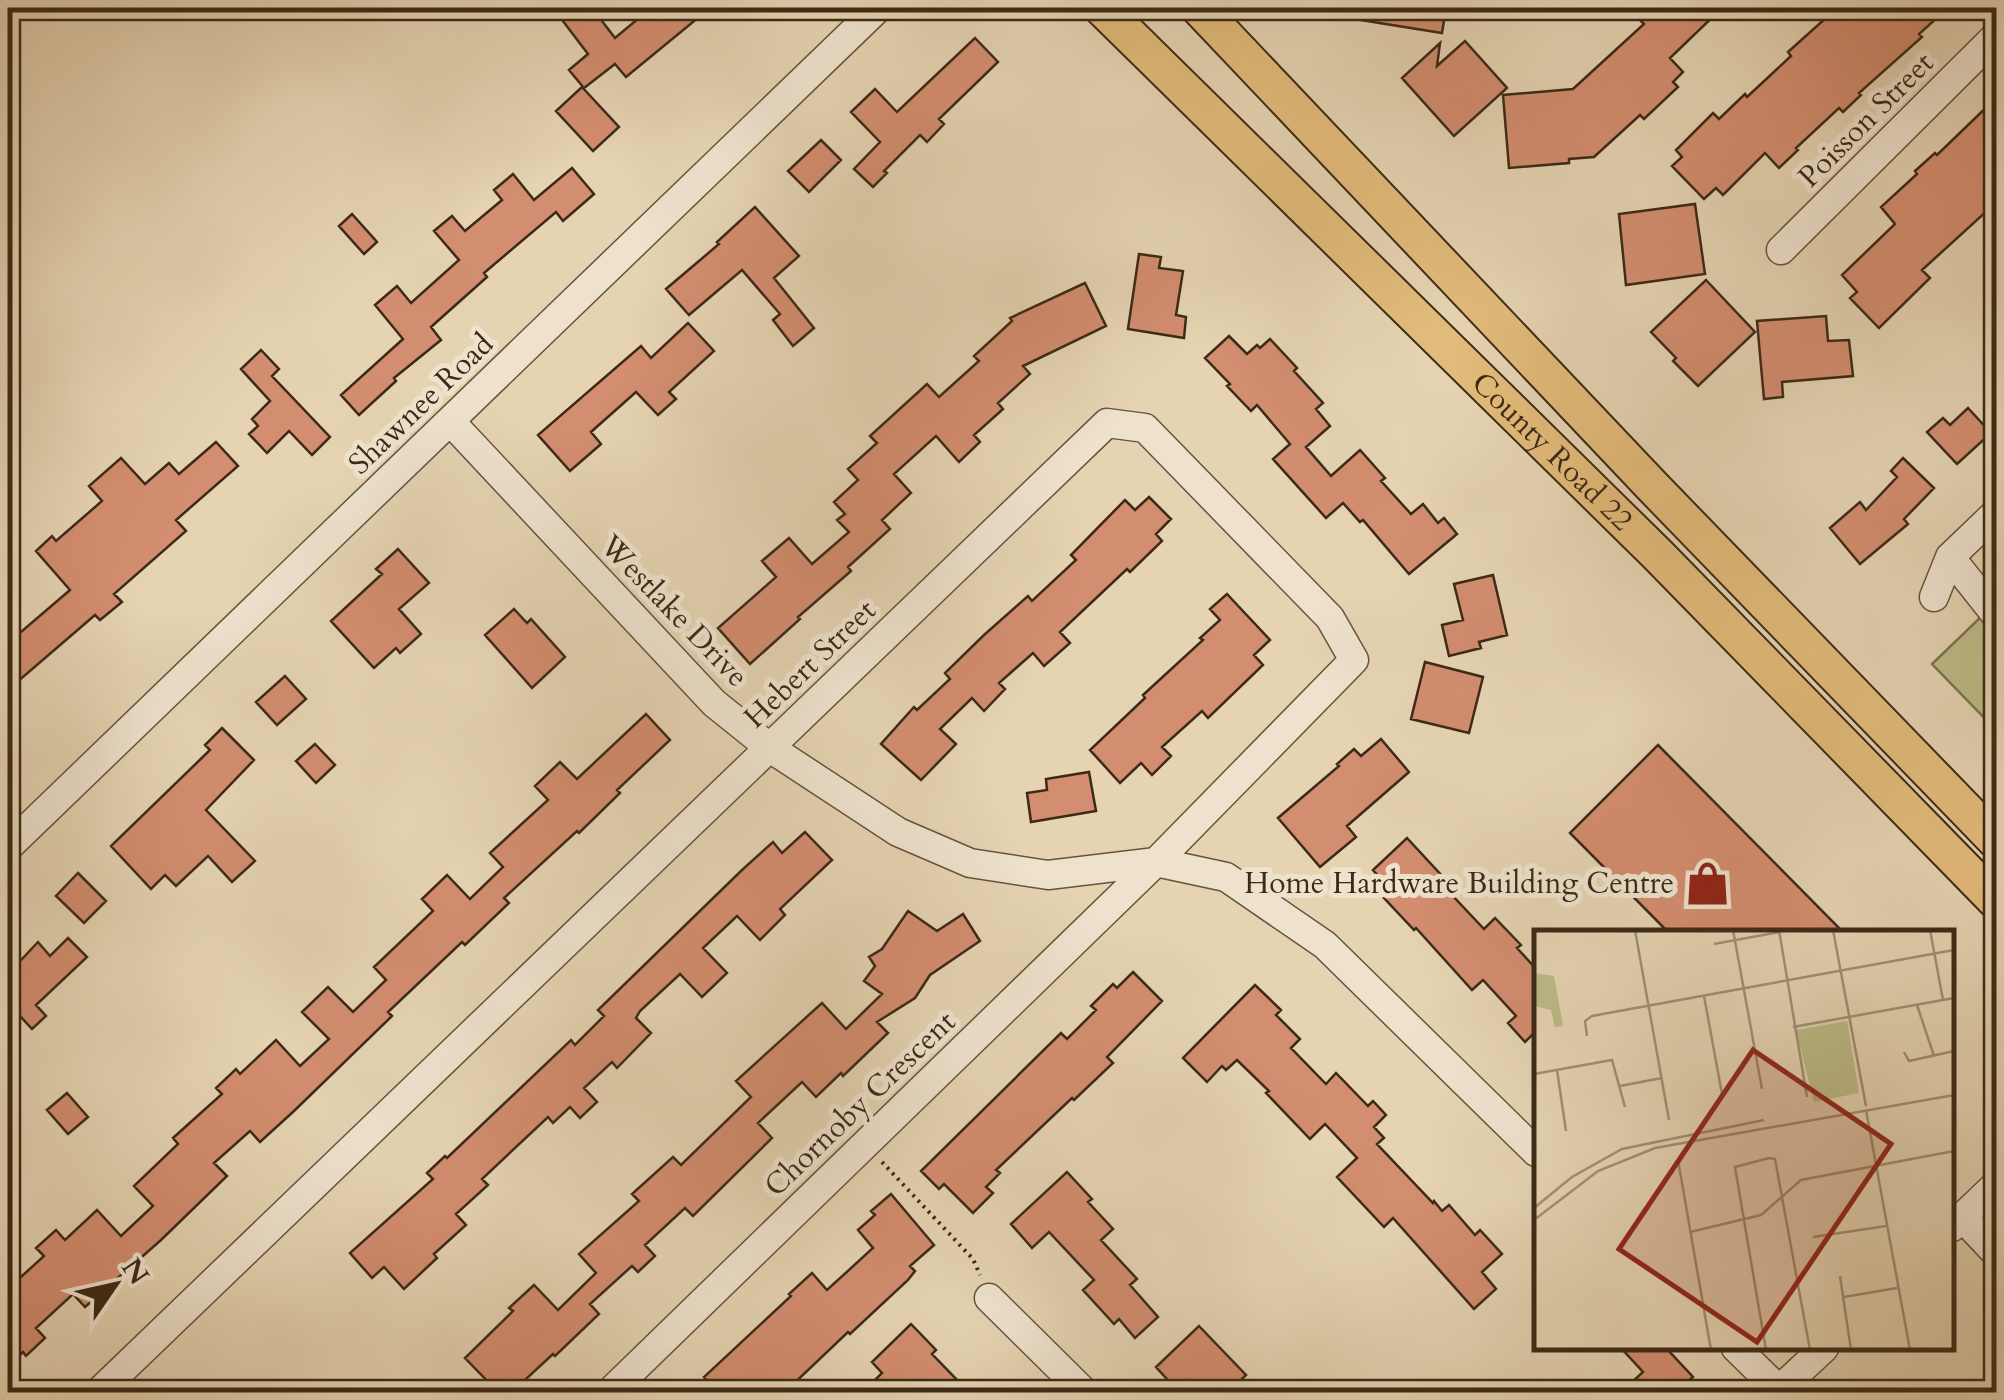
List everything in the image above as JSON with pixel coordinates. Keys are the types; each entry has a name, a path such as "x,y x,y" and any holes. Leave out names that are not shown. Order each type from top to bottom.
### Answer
{"main road":[{"name":"County Road 22","path":"1102,8 1593,490 1996,900"},
{"name":"County Road 22","path":"1199,8 1653,487 1996,841"}],"street":[{"name":"Shawnee Road","path":"8,848 878,8"},
{"name":"Poisson Street","path":"1781,250 1996,36"},
{"name":"Westlake Drive","path":"450,422 714,703 770,748 898,832 970,862 1048,875 1156,862 1226,877 1325,945 1534,1150"},
{"name":"Hebert Street","path":"99,1392 1107,424 1146,428 1330,618 1354,660 1156,862"},
{"path":"1934,597 1950,557 1996,512"},
{"path":"1950,557 1996,616"},
{"name":"Chornoby Crescent","path":"610,1392 1156,862"},
{"path":"1996,1184 1956,1222 1996,1253"},
{"path":"989,1298 1084,1392"},
{"path":"1738,1350 1779,1392 1822,1350"}],"path":[{"path":"865,1144 973,1259 989,1298"}],"shaded area":[{"path":"1996,534 1996,730 1932,664 1984,614 1984,546"}],"building":[{"path":"553,8 592,8 615,38 651,8 710,8 626,77 615,64 584,88 569,70 588,54"},
{"path":"1349,8 1446,8 1442,33 1348,18"},
{"path":"1628,8 1722,8 1670,58 1683,72 1673,82 1678,87 1594,157 1509,168 1503,95 1573,89 1644,24"},
{"path":"1837,8 1948,8 1861,95 1843,112 1839,108 1779,168 1765,153 1723,195 1716,188 1704,199 1672,166 1682,157 1676,150 1713,113 1719,119 1745,94 1747,97 1791,56 1788,52"},
{"path":"975,38 998,62 939,119 944,124 927,142 920,135 873,187 854,169 880,142 851,112 875,89 897,112"},
{"path":"1465,41 1507,88 1454,136 1402,78 1440,43 1437,66"},
{"path":"582,87 619,127 593,151 556,111"},
{"path":"1996,98 1996,194 1984,206 1988,210 1922,270 1930,278 1879,328 1850,298 1857,292 1842,275 1895,224 1881,207"},
{"path":"821,140 841,160 809,192 788,171"},
{"path":"572,168 594,194 563,221 556,212 484,273 487,277 431,327 441,340 394,378 396,381 359,415 341,395 403,339 375,305 397,286 411,303 459,260 434,231 452,216 465,231 502,200 494,190 513,174 534,200"},
{"path":"1695,204 1705,274 1626,285 1619,214"},
{"path":"755,207 799,256 774,278 814,328 793,346 773,320 780,314 742,270 689,315 666,289"},
{"path":"352,214 377,242 364,254 339,226"},
{"path":"1139,254 1161,257 1159,268 1183,271 1176,315 1186,317 1184,338 1128,329"},
{"path":"1706,280 1755,332 1698,386 1651,332"},
{"path":"1085,283 1106,326 1023,366 1030,374 998,403 1003,409 974,435 980,442 959,462 936,436 894,474 911,493 882,520 890,529 848,567 851,571 750,664 718,628 776,577 762,561 789,538 812,564 849,532 837,520 845,514 834,502 858,480 848,469 877,443 870,436 927,384 939,397 979,361 974,356 1012,321 1010,318"},
{"path":"1826,316 1828,341 1849,340 1853,376 1782,382 1783,397 1764,399 1757,321"},
{"path":"688,323 714,351 669,392 676,399 658,415 636,392 591,432 601,444 570,471 538,435 641,346 651,358"},
{"path":"1229,336 1247,354 1270,339 1323,403 1316,409 1330,426 1306,447 1331,476 1360,450 1411,514 1423,504 1438,523 1444,518 1457,534 1409,574 1363,520 1360,522 1343,503 1326,518 1273,459 1290,444 1257,405 1251,411 1205,358"},
{"path":"261,350 279,369 272,376 330,437 312,455 289,431 267,453 249,434 258,426 252,419 270,401 241,369"},
{"path":"1968,408 1991,433 1957,464 1927,432 1943,418 1950,425"},
{"path":"216,442 238,466 176,520 186,531 114,594 122,602 100,620 95,615 16,683 8,674 8,643 70,590 36,551 52,536 56,541 102,501 89,486 121,458 145,484 169,463 179,474"},
{"path":"1903,458 1934,488 1904,519 1908,524 1860,564 1830,528 1860,502 1866,510 1897,477 1891,471"},
{"path":"1149,497 1171,519 1156,534 1162,541 1060,632 1070,643 1044,666 1033,653 999,683 1005,689 984,711 972,698 940,729 956,744 921,780 881,744 914,707 917,710 950,679 945,673 984,635 1028,596 1032,601 1076,560 1071,555 1125,500 1135,510"},
{"path":"398,549 429,583 399,609 421,634 400,653 396,648 374,668 331,621 382,574 376,569"},
{"path":"1493,575 1507,635 1479,642 1481,648 1449,656 1442,625 1463,620 1454,584"},
{"path":"1227,594 1270,640 1254,655 1263,665 1208,718 1202,711 1162,747 1171,756 1152,775 1141,763 1120,783 1090,750 1203,640 1200,638 1220,620 1210,609"},
{"path":"514,609 527,623 531,619 565,657 532,688 485,635"},
{"path":"1425,662 1483,677 1469,733 1411,719"},
{"path":"285,676 306,699 277,725 256,702"},
{"path":"646,714 670,740 617,790 620,793 504,898 509,903 388,1012 392,1016 260,1142 250,1131 214,1163 227,1176 161,1240 85,1307 73,1294 36,1328 45,1338 8,1367 8,1307 19,1296 11,1286 44,1256 36,1248 56,1230 65,1240 97,1210 121,1236 153,1206 134,1186 178,1144 173,1138 222,1094 216,1088 236,1069 240,1074 276,1040 300,1066 329,1039 302,1012 328,987 353,1012 386,980 374,967 433,911 422,899 447,875 470,899 503,867 490,853 548,800 535,786 560,762 577,779"},
{"path":"222,728 254,760 206,810 255,861 232,882 208,856 176,886 165,875 151,889 111,846 210,750 205,745"},
{"path":"1381,739 1409,772 1347,826 1356,837 1320,867 1278,818 1354,749 1361,756"},
{"path":"315,744 335,765 316,783 296,761"},
{"name":"Home Hardware Building Centre","path":"1658,745 1841,930 1666,930 1570,833"},
{"path":"1089,772 1096,811 1031,822 1027,793 1047,790 1046,779"},
{"path":"805,832 832,860 780,909 785,915 760,940 737,916 703,948 727,973 702,997 680,974 640,1011 636,1018 651,1033 617,1068 612,1062 584,1088 597,1102 580,1118 570,1107 553,1123 548,1117 482,1179 488,1185 456,1214 466,1225 404,1289 384,1267 372,1278 350,1253 433,1179 427,1173 571,1040 575,1045 604,1016 598,1010 773,842 782,853"},
{"path":"1407,838 1456,891 1452,895 1484,929 1495,918 1521,945 1517,948 1534,967 1534,1035 1525,1042 1508,1023 1516,1016 1483,980 1472,990 1384,898 1391,891 1373,870"},
{"path":"78,873 106,901 84,923 56,896"},
{"path":"908,911 937,931 963,914 980,941 930,975 915,998 877,1022 888,1033 843,1076 841,1073 816,1097 802,1082 758,1123 772,1138 693,1216 685,1208 645,1245 655,1256 638,1272 632,1266 590,1304 599,1314 555,1356 512,1392 498,1392 465,1358 534,1285 558,1310 596,1273 579,1254 639,1201 632,1194 673,1157 681,1165 751,1097 736,1081 822,1003 846,1029 882,994 864,981 875,966 869,957 882,949"},
{"path":"68,938 87,957 36,1005 46,1016 32,1029 8,1003 8,974 38,942 50,956"},
{"path":"1133,972 1162,1001 1107,1057 1113,1063 996,1170 1000,1173 986,1187 993,1193 973,1213 944,1184 939,1189 921,1171 1061,1033 1067,1039 1096,1010 1091,1006 1113,984 1117,988"},
{"path":"1255,985 1281,1010 1276,1015 1300,1039 1291,1048 1326,1084 1336,1073 1368,1106 1373,1101 1386,1115 1374,1127 1384,1138 1377,1144 1442,1211 1449,1205 1475,1235 1480,1230 1502,1254 1482,1272 1496,1289 1474,1309 1393,1218 1384,1227 1337,1177 1357,1158 1325,1124 1310,1139 1237,1060 1226,1070 1222,1066 1207,1082 1183,1058"},
{"path":"67,1093 88,1117 68,1134 47,1110"},
{"path":"1067,1172 1113,1229 1101,1240 1137,1279 1130,1285 1158,1317 1135,1338 1119,1319 1114,1324 1083,1290 1094,1280 1049,1232 1032,1248 1011,1224"},
{"path":"891,1194 934,1245 910,1266 915,1271 908,1280 785,1392 717,1392 704,1377 789,1294 812,1273 827,1290 873,1248 858,1230 875,1215 871,1211"},
{"path":"911,1324 959,1382 948,1392 885,1392 874,1381 882,1373 872,1362"},
{"path":"1199,1326 1246,1375 1241,1380 1253,1392 1197,1392 1186,1380 1176,1389 1156,1367"},
{"path":"1623,1350 1668,1350 1693,1377 1675,1392 1639,1392 1631,1383 1643,1372"}],"place":[{"name":"Home Hardware Building Centre","path":"1707,883"}]}
